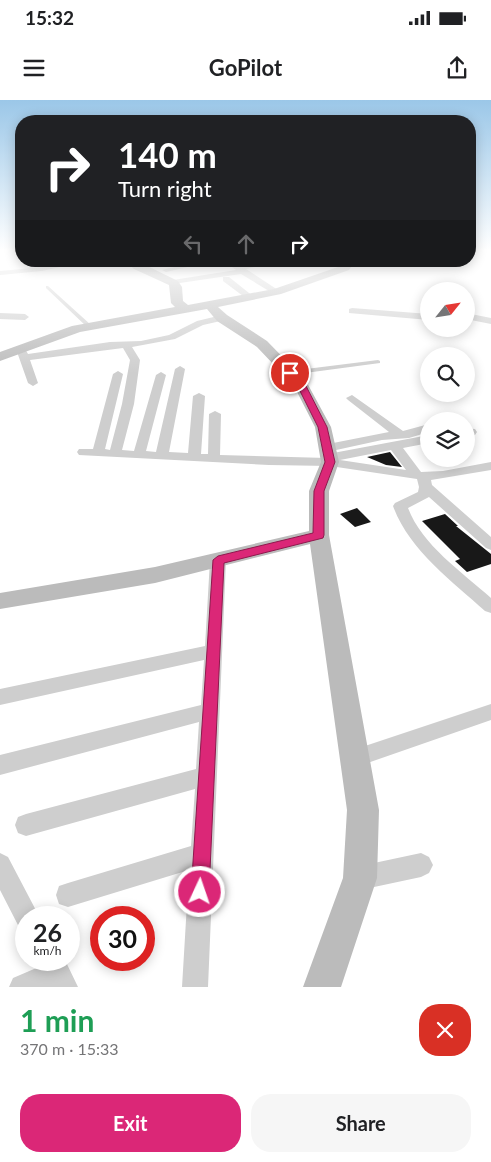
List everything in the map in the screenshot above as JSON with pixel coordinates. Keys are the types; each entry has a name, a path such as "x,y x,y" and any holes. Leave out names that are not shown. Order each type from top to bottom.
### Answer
{"street":[{"path":"176,290 177,303 184,308"},
{"path":"241,290 250,297"},
{"path":"1,354 126,345 164,339 200,323 216,311 250,297 282,290"},
{"path":"22,353 89,326 184,308 216,311 262,344 301,384 322,427 328,456 319,491 319,535 363,810 360,878 322,987"},
{"path":"352,311 420,316"},
{"path":"0,316 25,317"},
{"path":"475,318 491,321"},
{"path":"115,453 128,404 135,360 126,345"},
{"path":"22,353 33,383"},
{"path":"162,455 180,369"},
{"path":"98,452 118,374"},
{"path":"139,454 162,376"},
{"path":"194,457 199,396"},
{"path":"352,398 398,440 422,479 491,545"},
{"path":"214,457 216,414"},
{"path":"83,452 214,457 269,462 328,456 398,440 420,431"},
{"path":"398,440 420,439"},
{"path":"328,456 422,479 491,466"},
{"path":"422,479 424,494 400,506 401,511 416,534 491,607"},
{"path":"0,601 155,574 319,535"},
{"path":"195,987 218,560"},
{"path":"0,697 213,651"},
{"path":"0,765 210,711"},
{"path":"356,758 491,712"},
{"path":"26,825 206,776"},
{"path":"68,895 202,854"},
{"path":"0,865 22,906"},
{"path":"360,878 421,865"},
{"path":"22,987 58,973"}],"lane":[{"path":"50,290 89,326"},
{"path":"290,373 378,362"}],"building":[{"path":"390,452 402,467 386,465 367,457"},
{"path":"357,508 371,522 355,527 340,514"},
{"path":"445,514 458,526 456,526 491,554 491,564 467,572 455,561 460,559 422,521"}],"route":[{"path":"200,892 218,560 319,535 319,491 330,462 322,427 301,384 290,373"}]}
